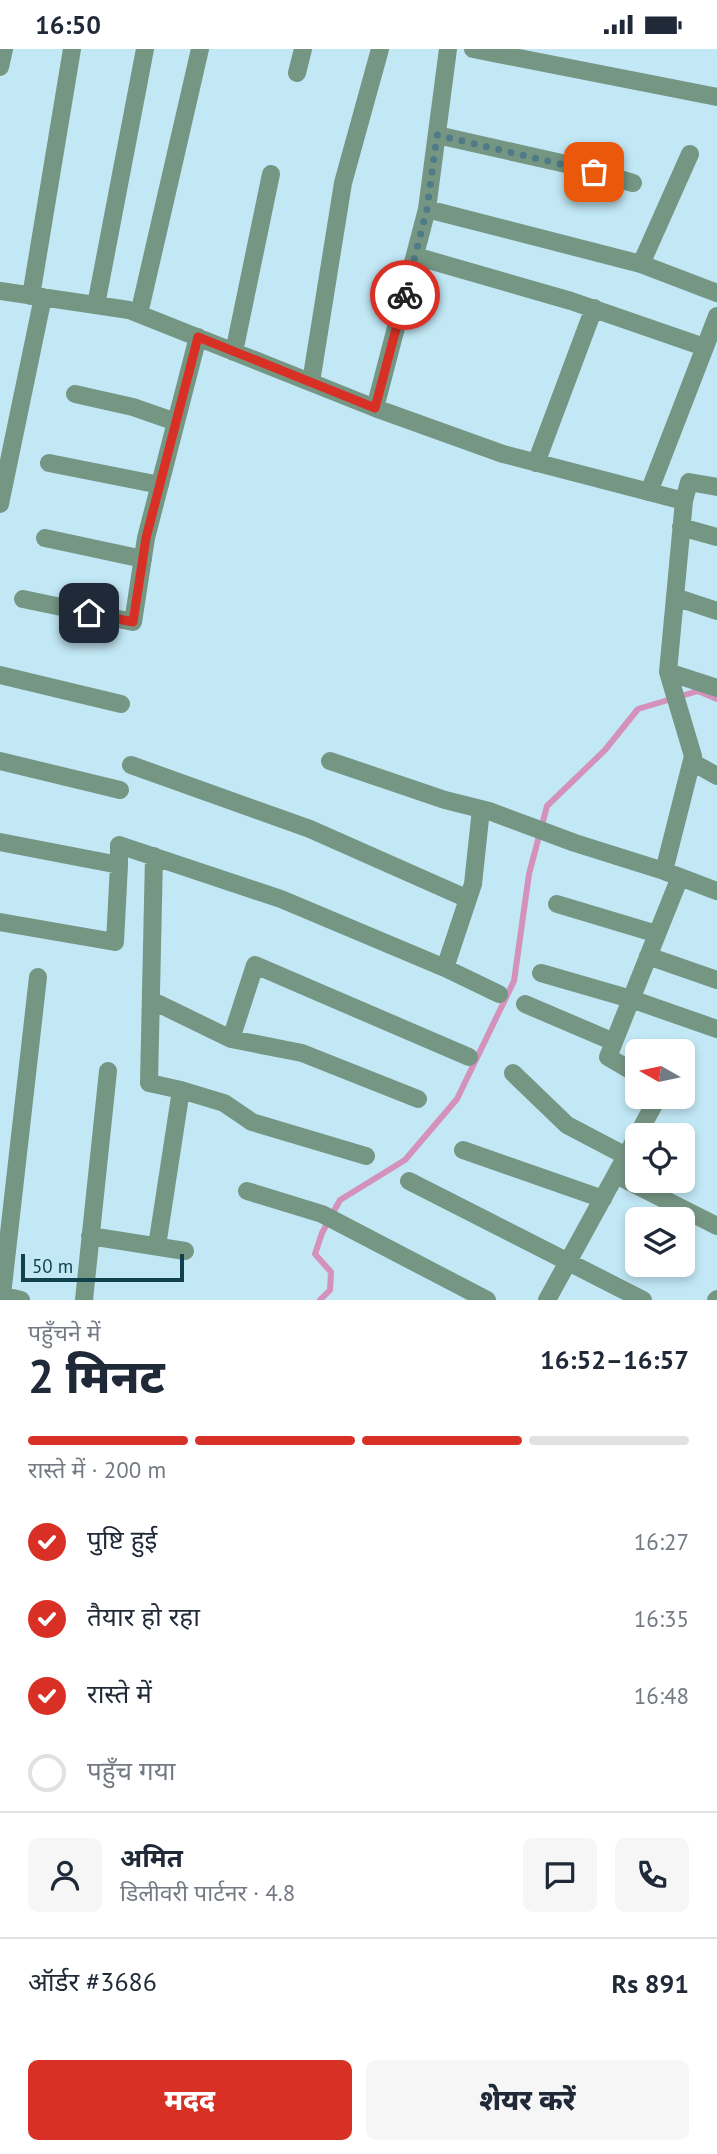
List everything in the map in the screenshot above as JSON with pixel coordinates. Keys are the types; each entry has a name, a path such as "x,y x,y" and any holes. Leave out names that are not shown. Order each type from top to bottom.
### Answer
{"street":[{"path":"0,67 4,49"},
{"path":"0,504 37,296 72,49"},
{"path":"96,305 145,49"},
{"path":"139,314 200,49"},
{"path":"297,73 303,49"},
{"path":"311,382 343,183 380,49"},
{"path":"375,408 427,209 448,49"},
{"path":"473,49 717,97"},
{"path":"437,135 575,166 633,183"},
{"path":"641,264 690,154"},
{"path":"234,352 271,174"},
{"path":"427,209 641,264 717,293"},
{"path":"415,256 594,308 704,347"},
{"path":"0,291 129,310 375,408 503,454 684,501"},
{"path":"536,463 594,308"},
{"path":"649,492 717,316"},
{"path":"23,599 133,622 143,559 198,337"},
{"path":"75,394 133,407 176,422"},
{"path":"49,463 160,485"},
{"path":"625,1067 608,1057 657,934 672,874 693,756 669,678 684,501 690,482 717,487"},
{"path":"681,527 717,537"},
{"path":"45,538 143,559"},
{"path":"675,597 717,611"},
{"path":"0,675 121,704"},
{"path":"669,678 717,688"},
{"path":"0,761 120,790"},
{"path":"330,761 445,800 481,809 717,891"},
{"path":"692,762 717,776"},
{"path":"131,765 310,829 468,899"},
{"path":"445,968 473,884 481,809"},
{"path":"0,842 119,865"},
{"path":"0,922 115,941 119,845 281,899 445,968 499,994"},
{"path":"154,856 149,1083 224,1103 251,1122 366,1156"},
{"path":"557,904 657,934"},
{"path":"648,956 717,980"},
{"path":"231,1039 256,965 469,1057"},
{"path":"541,973 631,999 717,1029"},
{"path":"21,1300 1,1295 38,977"},
{"path":"151,1000 231,1039 302,1053 418,1099"},
{"path":"525,1004 614,1042"},
{"path":"84,1300 108,1071"},
{"path":"513,1073 567,1125 625,1155"},
{"path":"157,1246 181,1090"},
{"path":"463,1150 603,1199"},
{"path":"547,1300 625,1158"},
{"path":"615,1175 717,1226"},
{"path":"409,1181 643,1300"},
{"path":"247,1191 322,1214 487,1300"},
{"path":"90,1235 185,1251"}],"waterway":[{"path":"320,1300 330,1290 331,1272 315,1254 322,1233 340,1200 405,1160 457,1099 514,981 529,874 547,806 605,750 638,709 698,691 717,699"}],"way so far":[{"path":"405,295 427,209 437,135 594,172"}],"route":[{"path":"89,613 133,622 146,538 198,337 375,408 405,295"}]}
